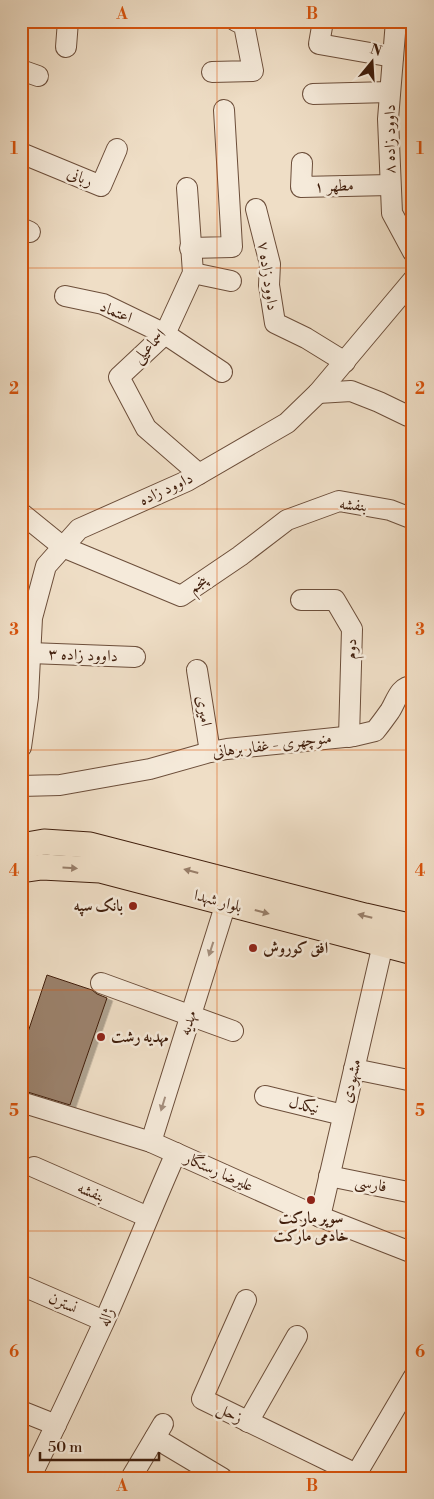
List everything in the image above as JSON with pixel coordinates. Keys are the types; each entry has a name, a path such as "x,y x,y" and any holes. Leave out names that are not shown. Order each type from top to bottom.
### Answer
{"main road":[{"name":"بلوار شهدا","path":"21,846 44,842 90,845 383,944 413,952"},
{"name":"بلوار شهدا","path":"21,870 42,867 100,870 365,916 413,927"}],"street":[{"path":"66,47 68,21"},
{"path":"212,72 253,71 244,26 236,21"},
{"path":"323,21 319,44 400,50"},
{"name":"داوود زاده ۸","path":"396,21 400,50 390,92 388,119 392,213 413,252"},
{"path":"314,94 390,92"},
{"path":"190,248 232,247 224,110"},
{"name":"ربانی","path":"21,153 101,186 117,149"},
{"name":"مطهر ۱","path":"302,163 301,187 390,185"},
{"path":"187,188 193,273 231,281"},
{"name":"داوود زاده ۷","path":"256,209 270,264 268,285 275,323 306,338 345,362"},
{"name":"اسماعیلی","path":"193,273 165,334 118,377 146,428 199,474"},
{"name":"داوود زاده","path":"21,747 28,697 32,618 46,566 79,529 187,481 287,423 318,393 413,280"},
{"name":"اعتماد","path":"65,296 103,304 165,334 222,372"},
{"path":"318,393 351,391 408,416 413,416"},
{"name":"بنفشه","path":"294,517 339,501 390,510 413,519"},
{"path":"21,513 64,547"},
{"name":"پنجم","path":"64,547 181,596 240,556 287,520 294,517"},
{"name":"دوم","path":"301,600 335,600 352,629 349,737"},
{"name":"داوود زاده ۳","path":"30,653 135,657"},
{"name":"امیری","path":"197,670 210,752"},
{"name":"منوچهری - غفار برهانی","path":"21,786 60,785 150,769 227,749 349,737 375,731 390,711 400,692 409,686 413,686"},
{"name":"مهدیه","path":"151,1142 229,892"},
{"name":"مشهودی","path":"320,1217 383,944"},
{"path":"101,983 233,1031"},
{"path":"354,1069 413,1081"},
{"name":"نیکدل","path":"265,1096 343,1115"},
{"name":"علیرضا رستگار","path":"21,1102 151,1142 320,1217 413,1253"},
{"name":"ژاله","path":"30,1478 104,1322 176,1153"},
{"name":"بنفشه","path":"34,1167 148,1217"},
{"name":"فارسی","path":"329,1176 413,1193"},
{"name":"نسترن","path":"21,1285 104,1322"},
{"name":"زحل","path":"246,1300 202,1399 355,1476"},
{"path":"248,1422 298,1336"},
{"path":"355,1476 413,1378"},
{"path":"21,1411 56,1426"},
{"path":"131,1478 159,1431 222,1478"}],"building":[{"path":"47,975 92,990 107,998 70,1105 21,1090 21,1053"}],"place":[{"name":"بانک سپه","path":"133,906"},
{"name":"افق کوروش","path":"253,948"},
{"name":"مهدیه رشت","path":"101,1037"},
{"name":"سوپر مارکت خادمی مارکت","path":"311,1200"}]}
